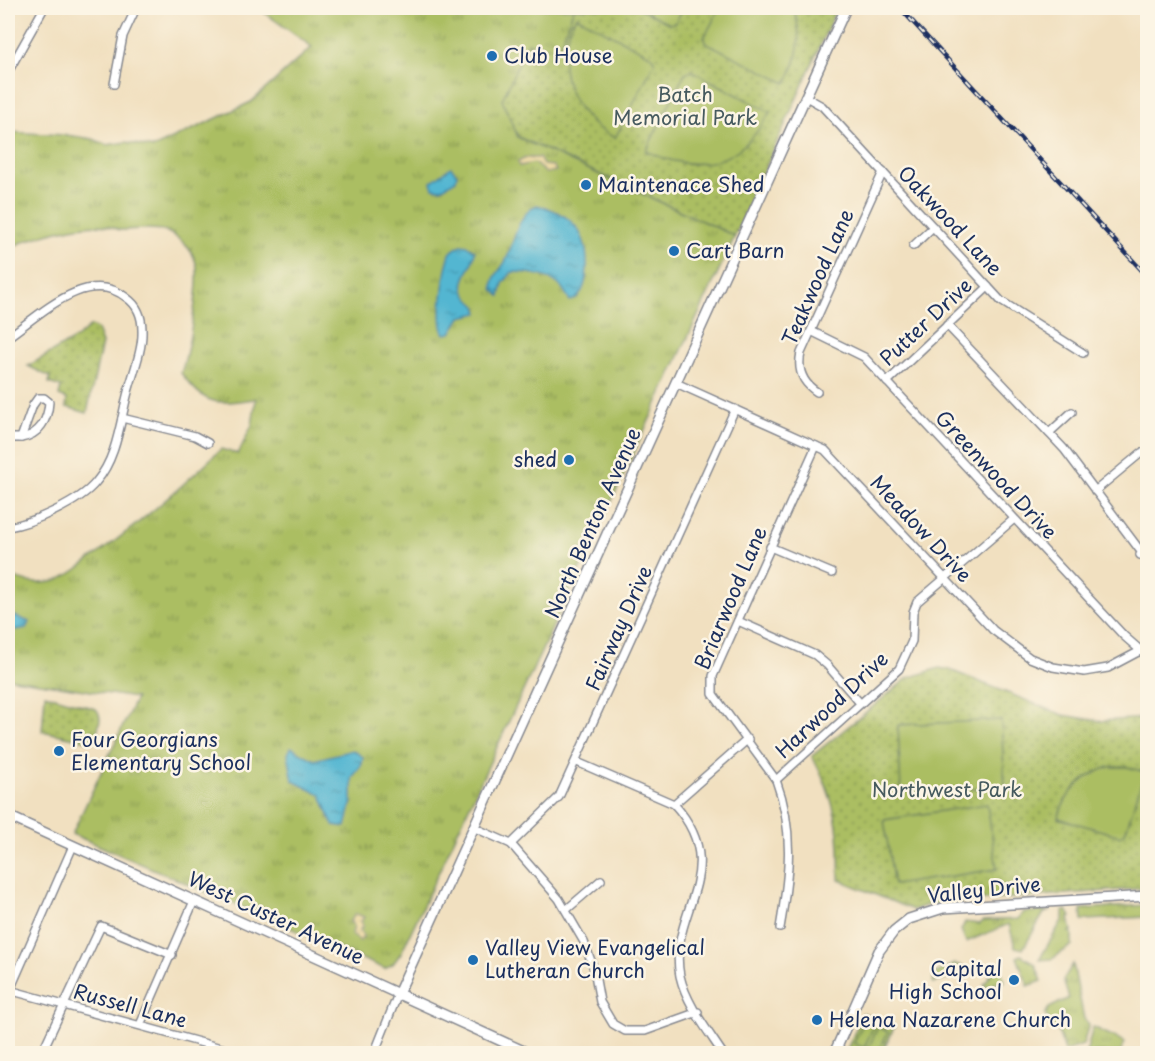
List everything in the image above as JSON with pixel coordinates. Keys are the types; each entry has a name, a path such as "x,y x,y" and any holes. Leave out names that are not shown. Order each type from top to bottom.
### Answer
{"main road":[{"name":"North Benton Avenue","path":"398,994 846,8"},
{"name":"West Custer Avenue","path":"8,816 530,1053"},
{"name":"Valley Drive","path":"834,1053 879,951 894,931 920,914 943,908 1148,896"}],"street":[{"path":"8,72 44,8"},
{"path":"114,84 123,36 136,8"},
{"name":"Oakwood Lane","path":"806,97 822,106 1010,308 1083,353"},
{"name":"Teakwood Lane","path":"817,392 806,382 799,368 801,353 883,172"},
{"path":"913,246 933,227"},
{"path":"8,337 79,290 108,287 120,292 133,302 140,314 142,331 122,418 109,462 95,484 86,492 34,520 8,527"},
{"name":"Putter Drive","path":"887,382 988,287"},
{"path":"947,325 1049,433 1095,491 1140,555 1148,561"},
{"name":"Greenwood Drive","path":"810,331 859,353 1014,519 1148,657"},
{"name":"Meadow Drive","path":"676,383 825,450 1004,641 1030,658 1053,668 1095,671 1121,663 1140,651"},
{"path":"8,438 21,438 35,433 43,424 49,408 47,399 38,399 33,405 29,422 21,438"},
{"name":"Fairway Drive","path":"511,844 559,797 577,762 735,409"},
{"path":"1049,433 1072,412"},
{"path":"122,418 195,436 208,443"},
{"name":"Briarwood Lane","path":"780,928 789,879 791,848 786,813 776,780 713,694 712,686 713,676 816,446"},
{"path":"1095,491 1141,453"},
{"name":"Harwood Drive","path":"776,780 893,676 905,661 912,641 915,606 1014,519"},
{"path":"770,547 832,573"},
{"path":"1140,555 1148,548"},
{"path":"738,621 822,660 860,703"},
{"path":"674,804 747,739"},
{"path":"577,762 674,804 685,817 698,848 698,888 679,954 680,976 720,1052"},
{"path":"475,828 511,844 559,899 584,942 594,969 600,1002 613,1024 625,1031 645,1031 698,1012"},
{"path":"8,992 73,846"},
{"path":"566,910 601,880"},
{"path":"140,1025 194,901"},
{"path":"41,1053 102,926 172,955"},
{"name":"Russell Lane","path":"8,992 243,1053"},
{"name":"North Benton Avenue","path":"374,1053 398,994"}],"green space":[{"path":"258,8 574,8 559,49 517,137 735,236 401,953 393,964 385,969 72,834 136,698 8,678 8,574 25,581 44,583 56,581 77,570 144,518 221,449 238,454 252,425 256,399 231,402 214,401 198,393 181,373 193,318 197,272 191,253 175,236 160,230 119,230 109,226 95,225 47,234 8,249 8,132 66,135 93,139 107,145 126,142 153,148 251,102 312,47"},
{"name":"Batch Memorial Park","path":"574,8 837,8 735,236 518,137 502,100 528,43 559,49"},
{"path":"639,8 683,8 676,22 670,24"},
{"path":"720,8 793,8 799,37 797,56 786,83 707,43 704,38"},
{"path":"576,16 652,56 655,62 615,138 585,116 568,85 564,68 564,51 568,33"},
{"path":"692,71 770,112 759,130 746,144 732,154 717,160 684,163 665,159 646,151 685,73"},
{"path":"91,326 97,329 102,343 87,413 66,407 67,399 59,396 61,387 49,383 50,377 28,366 76,338"},
{"name":"Northwest Park","path":"939,668 950,670 1063,715 1100,721 1147,718 1147,888 931,904 913,910 839,880 838,831 832,802 812,756 908,678"},
{"path":"45,694 96,709 100,721 93,742 42,731"},
{"path":"1001,720 1005,787 901,791 898,725"},
{"path":"1109,767 1127,767 1145,772 1125,833 1120,836 1058,818 1066,799 1077,785 1091,775"},
{"path":"987,804 997,869 894,885 884,820"},
{"path":"1147,905 1147,917 1082,920 1081,909"},
{"path":"1067,910 1071,917 1069,918 1072,931 1069,932 1072,933 1072,945 1052,959 1039,960 1063,919 1063,911"},
{"path":"1051,911 1044,913 1023,949 1015,947 1009,924 966,942 961,930 965,922 980,924 983,921 1018,919 1024,912"},
{"path":"1021,955 1035,964 1042,981 1028,986 1017,957"},
{"path":"955,964 963,966 958,976 933,983 934,974"},
{"path":"998,964 1005,981 985,987 984,984"},
{"path":"1073,964 1084,1019 1089,1024 1083,1045 1065,1051 1057,1028 1053,1028 1045,1014 1049,1008 1069,998 1063,980"},
{"path":"863,1013 894,1027 882,1053 845,1054"},
{"path":"864,1021 874,1025 864,1048 854,1043"},
{"path":"878,1027 888,1032 877,1054 868,1049"},
{"path":"1093,1027 1125,1042 1120,1053 1086,1053"}],"sand":[{"path":"526,158 539,158 543,165 553,166 556,171 546,173 534,163 519,166 518,162"},
{"path":"356,914 364,917 361,921 363,926 360,929 363,937 360,941 352,935 354,926 350,921"}],"water":[{"path":"451,167 457,174 456,180 441,189 433,188 431,182"},
{"path":"537,205 551,209 569,220 579,230 585,244 587,263 585,283 577,298 570,301 558,284 546,277 532,274 512,272 503,283 500,296 493,289 495,277 507,258 521,221 530,209"},
{"path":"461,245 468,246 475,251 463,285 464,291 477,306 479,313 461,317 451,333 445,334 442,328 441,307 446,271 450,254"},
{"path":"8,607 12,615 29,622 26,628 8,631"},
{"path":"291,747 314,760 353,750 363,757 362,764 352,778 352,801 346,827 333,825 321,795 293,781 288,754"}],"railway":[{"path":"900,8 1148,277"}],"place":[{"name":"Club House","path":"492,56"},
{"name":"Maintenace Shed","path":"586,185"},
{"name":"Cart Barn","path":"674,251"},
{"name":"shed","path":"569,460"},
{"name":"Four Georgians Elementary School","path":"59,751"},
{"name":"Valley View Evangelical Lutheran Church","path":"473,960"},
{"name":"Capital High School","path":"1014,980"},
{"name":"Helena Nazarene Church","path":"817,1020"}]}
